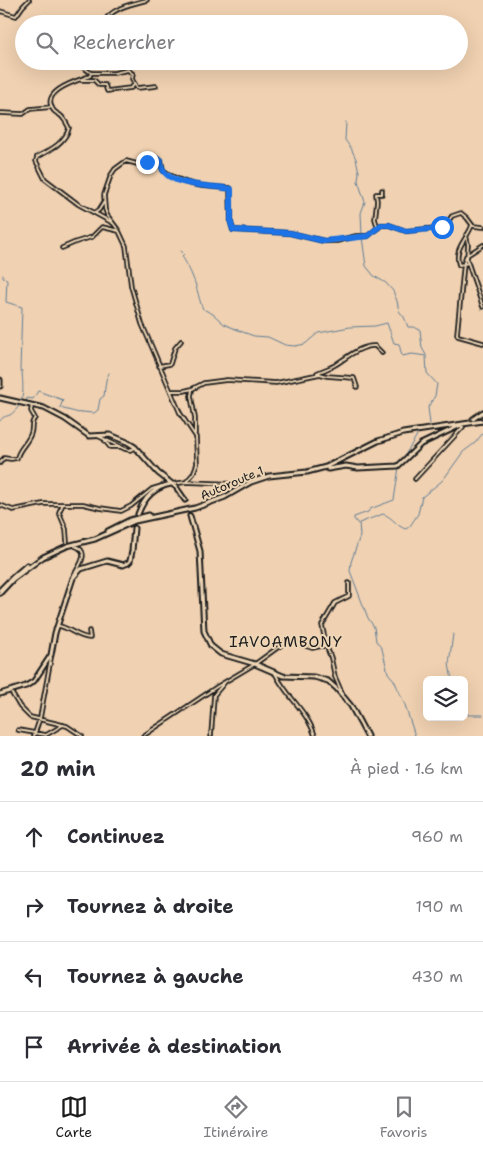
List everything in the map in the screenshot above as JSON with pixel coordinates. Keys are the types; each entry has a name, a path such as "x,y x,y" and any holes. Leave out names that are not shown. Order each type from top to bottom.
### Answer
{"street":[{"path":"17,15 29,0"},
{"path":"111,15 121,7 147,0"},
{"path":"0,11 15,16"},
{"path":"84,70 91,73 114,73 128,70 133,74 132,79 137,88 156,86"},
{"path":"91,73 90,76 56,91 52,99 52,108 54,112 63,117 69,130 64,140 37,157 36,161 45,179 78,204 114,224"},
{"path":"79,80 94,80 99,85 105,84 108,91 131,88 136,84"},
{"path":"0,113 22,114 30,109 52,108"},
{"path":"196,437 180,413 142,324 132,292 126,246 119,231 107,216 104,195 115,169 126,161 141,165 155,158 161,160 163,170 183,182 231,189 231,223 233,230 290,233 324,241 368,236 381,225 386,224 406,231 434,229 444,226 452,216 461,213 472,225 483,227"},
{"path":"378,228 375,219 376,194 382,194 382,190"},
{"path":"95,213 104,202"},
{"path":"468,263 461,266 458,265 458,256 472,225"},
{"path":"62,248 92,237 102,227 119,231"},
{"path":"466,235 468,244 463,264 457,334 458,336 483,343"},
{"path":"466,256 483,245"},
{"path":"466,256 483,307"},
{"path":"480,299 483,302"},
{"path":"159,366 170,364 175,348 181,341"},
{"path":"170,391 192,389 204,383 219,381 276,383 315,374 367,347 374,346 382,353"},
{"path":"315,374 354,378 357,386"},
{"path":"0,380 0,386"},
{"path":"186,482 197,464 192,389"},
{"path":"0,398 44,408 61,416 89,436 110,435 135,447 158,473 181,492 185,500"},
{"path":"0,463 4,458 17,458 18,452 30,435 32,422 35,418 31,411 32,405"},
{"path":"473,418 483,412"},
{"name":"Autoroute 1","path":"0,592 12,578 43,554 58,547 94,537 130,520 195,506 224,495 250,480 268,474 306,470 326,465 377,439 403,431 483,420"},
{"path":"328,469 346,466 358,468 398,466 421,444 460,426 464,427 415,479"},
{"path":"96,435 130,450 135,447"},
{"path":"103,439 110,448 121,447"},
{"path":"138,514 148,496 160,487 186,482 236,484"},
{"path":"0,504 13,510 34,505 83,504 121,511 131,506 152,489 165,486"},
{"path":"63,504 59,512 66,529 67,542"},
{"path":"190,516 200,551 204,631 208,642 222,654 255,664 275,673 288,677 314,677 325,680 343,695"},
{"path":"73,578 81,569 107,561 123,565 128,563 132,551 134,528"},
{"path":"34,734 40,718 58,626 73,578 81,563 83,554 75,546"},
{"path":"349,583 349,596 335,603 322,625 335,677 343,695 367,736"},
{"path":"58,626 62,626 84,638 90,638 89,630"},
{"path":"143,736 255,664 284,643 290,641 312,648 326,645"},
{"path":"0,694 11,692 34,681 51,654"},
{"path":"275,673 284,689 309,720 315,736"},
{"path":"211,736 214,695 225,682"},
{"path":"11,692 20,707 30,717 63,725 73,729 82,736"},
{"path":"18,730 46,735 63,725"}],"waterway":[{"path":"346,122 345,140 356,159 359,172 358,181 365,202 361,213 362,235"},
{"path":"362,237 366,266 374,276 386,283 393,291 399,311 408,327 420,330 422,348 426,355"},
{"path":"181,251 195,282 203,309"},
{"path":"0,421 19,406 23,389 22,371 20,370 22,307 6,302 7,279 3,278 3,275"},
{"path":"205,310 213,314 224,324 240,331 254,336 268,337 285,345 295,346 305,344 318,333 387,323 394,343 399,344 402,356 412,354 426,356 427,373 437,384 435,396 428,407 430,424"},
{"path":"26,402 27,398 33,399 38,391 63,400 60,408 79,413 94,413 98,410 100,399 104,396 109,373"},
{"path":"402,460 419,432"},
{"path":"415,736 405,705 394,680 388,673 382,649 376,641 374,627 368,618 350,571 351,562 360,536 359,523 383,514 406,529 418,514 422,497 443,480 463,452 475,443 483,433"},
{"path":"358,524 354,517 394,500 399,467"},
{"path":"451,676 449,664 453,634"},
{"path":"468,715 483,715"}],"district":[{"name":"IAVOAMBONY","path":"286,642"}],"route":[{"path":"147,162 154,158 161,160 163,170 183,182 197,186 231,189 231,228 233,230 285,232 324,241 337,241 351,239 356,236 368,236 381,225 386,224 406,231 442,227"}]}
